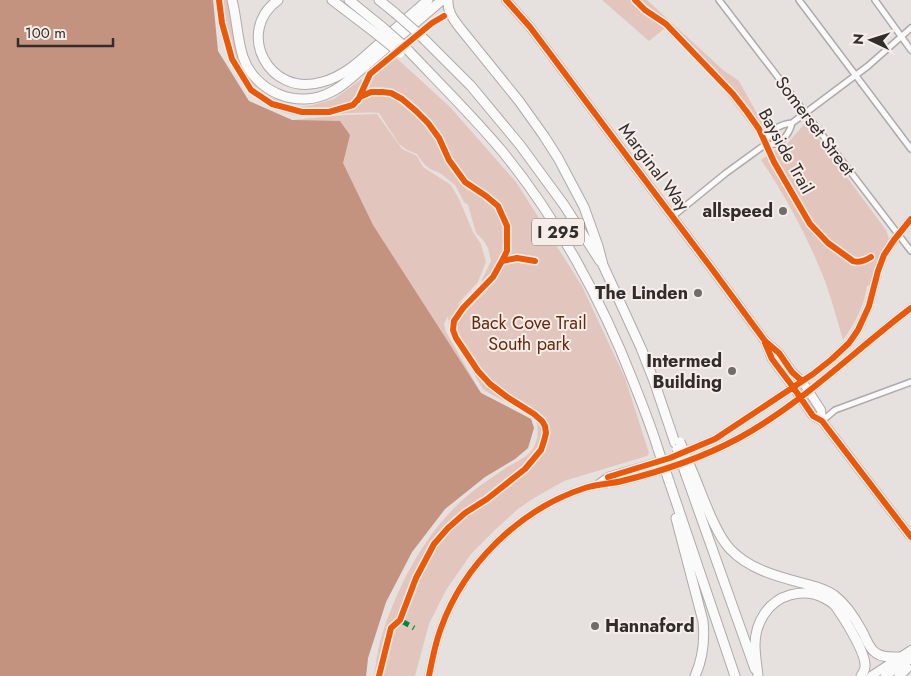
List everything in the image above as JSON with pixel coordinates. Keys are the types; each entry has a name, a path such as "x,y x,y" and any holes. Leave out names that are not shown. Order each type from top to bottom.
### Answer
{"highway":[{"path":"232,0 241,50 249,70 255,79 267,88 282,96 297,99 323,96 336,89 442,0"},
{"path":"278,0 269,8 262,21 259,36 260,51 267,65 277,76 291,83 307,85 330,80 350,69 428,0"},
{"path":"332,0 378,29"},
{"name":"I 295","path":"349,0 378,29 438,82 470,115 502,151 539,202 569,248 615,338 645,410 668,481"},
{"name":"I 295","path":"379,0 421,36 471,86 520,145 564,205 603,265 641,348 690,474 758,676"},
{"path":"448,0 449,12 460,28 519,101 558,158 584,207 603,265"},
{"path":"690,474 718,530 726,544 736,555 769,573 833,594 853,616 871,648 876,653 888,657 899,657"},
{"path":"668,481 703,620 703,652 695,676"},
{"path":"668,481 735,676"},
{"path":"758,676 755,645 763,616 776,601 785,596 800,593 823,597 835,605 861,649 865,667 861,676"},
{"path":"899,676 909,667"}],"main road":[{"name":"Marginal Way","path":"506,0 518,12 765,341 802,381 821,410 822,421"},
{"name":"Marginal Way","path":"514,0 518,12"},
{"path":"598,484 609,476 670,458 715,439 832,360 858,330 871,300 881,263 889,247 911,219"},
{"path":"428,676 446,615 462,586 484,556 511,529 547,504 570,493 598,484 612,484 673,467 740,438 809,392 911,308"},
{"name":"Marginal Way","path":"765,341 772,360 813,416 822,421 911,537"},
{"path":"871,676 911,650"},
{"path":"885,676 911,659"},
{"path":"894,676 909,667"}],"street":[{"name":"Somerset Street","path":"719,0 911,252"},
{"path":"799,0 911,149"},
{"path":"875,0 911,50"},
{"path":"672,217 766,144 767,138 775,129 792,123 806,113 856,75 911,28"},
{"path":"766,144 774,145 781,141 788,134 792,123"},
{"path":"822,421 836,410 911,382"}],"green space":[{"name":"Back Cove Trail South park","path":"216,0 227,0 239,62 249,80 270,97 299,107 334,99 363,78 391,53 450,107 516,182 582,286 625,378 649,453 647,456 564,481 518,509 471,554 446,590 429,624 415,676 374,676 380,642 394,602 413,563 425,544 467,496 530,453 537,437 538,427 534,419 483,389 450,334 448,316 444,324 446,332 481,393 531,419 534,428 528,448 515,459 485,477 445,509 412,552 386,602 368,658 366,676 0,676 0,430 249,101 292,120 377,114 402,149 417,156 423,167 451,185 473,232 481,244 486,262 478,282 457,305 464,301 480,284 491,261 488,248 476,233 468,205 464,202 455,185 440,173 430,169 417,154 399,144 379,113 299,116 280,111 256,99 239,79 227,53"},
{"path":"602,0 647,0 723,70 739,81 766,130 760,138 708,72 664,29 649,41"},
{"path":"806,122 886,230 889,238 877,261 870,285 867,286 864,301 843,340 828,288 811,249 788,204 761,160 773,151 786,145"}],"shaded area":[{"path":"0,0 213,0 218,51 249,101 292,120 340,121 350,135 343,163 373,225 481,393 531,419 534,428 528,448 515,459 485,477 445,509 412,552 386,602 368,658 366,676 0,676"}],"marked path":[{"path":"400,620 414,628"}],"cycle path":[{"path":"219,0 222,23 232,59 251,90 272,104 302,112 329,112 353,105 360,97 371,92 382,92 391,93 402,99 416,111 439,138 449,160 465,182 498,206 507,226 507,251 502,261"},
{"path":"506,0 530,27 765,341 779,353 792,372 802,381"},
{"name":"Bayside Trail","path":"635,0 645,10 666,24 733,94 759,129 774,162 810,224 828,243 853,261 862,261 871,257"},
{"path":"358,100 370,74 432,23 444,16"},
{"path":"608,477 670,458 715,439 813,374 832,359 849,343 858,330 869,306 884,255 911,219"},
{"path":"379,676 391,628 400,620 416,578 434,544 465,513 487,499 525,469 541,450 546,433 542,421 490,384 478,371 456,338 453,330 454,321 463,308 493,277 502,261 517,258 535,261"},
{"path":"429,676 435,646 451,604 464,582 480,561 497,542 517,525 561,497 585,488 652,473 697,458 739,438 807,393 911,308"},
{"path":"765,343 772,359 813,416 822,421 911,537"}],"place":[{"name":"allspeed","path":"783,211"},
{"name":"The Linden","path":"698,293"},
{"name":"Intermed Building","path":"732,371"},
{"name":"Hannaford","path":"595,626"}]}
